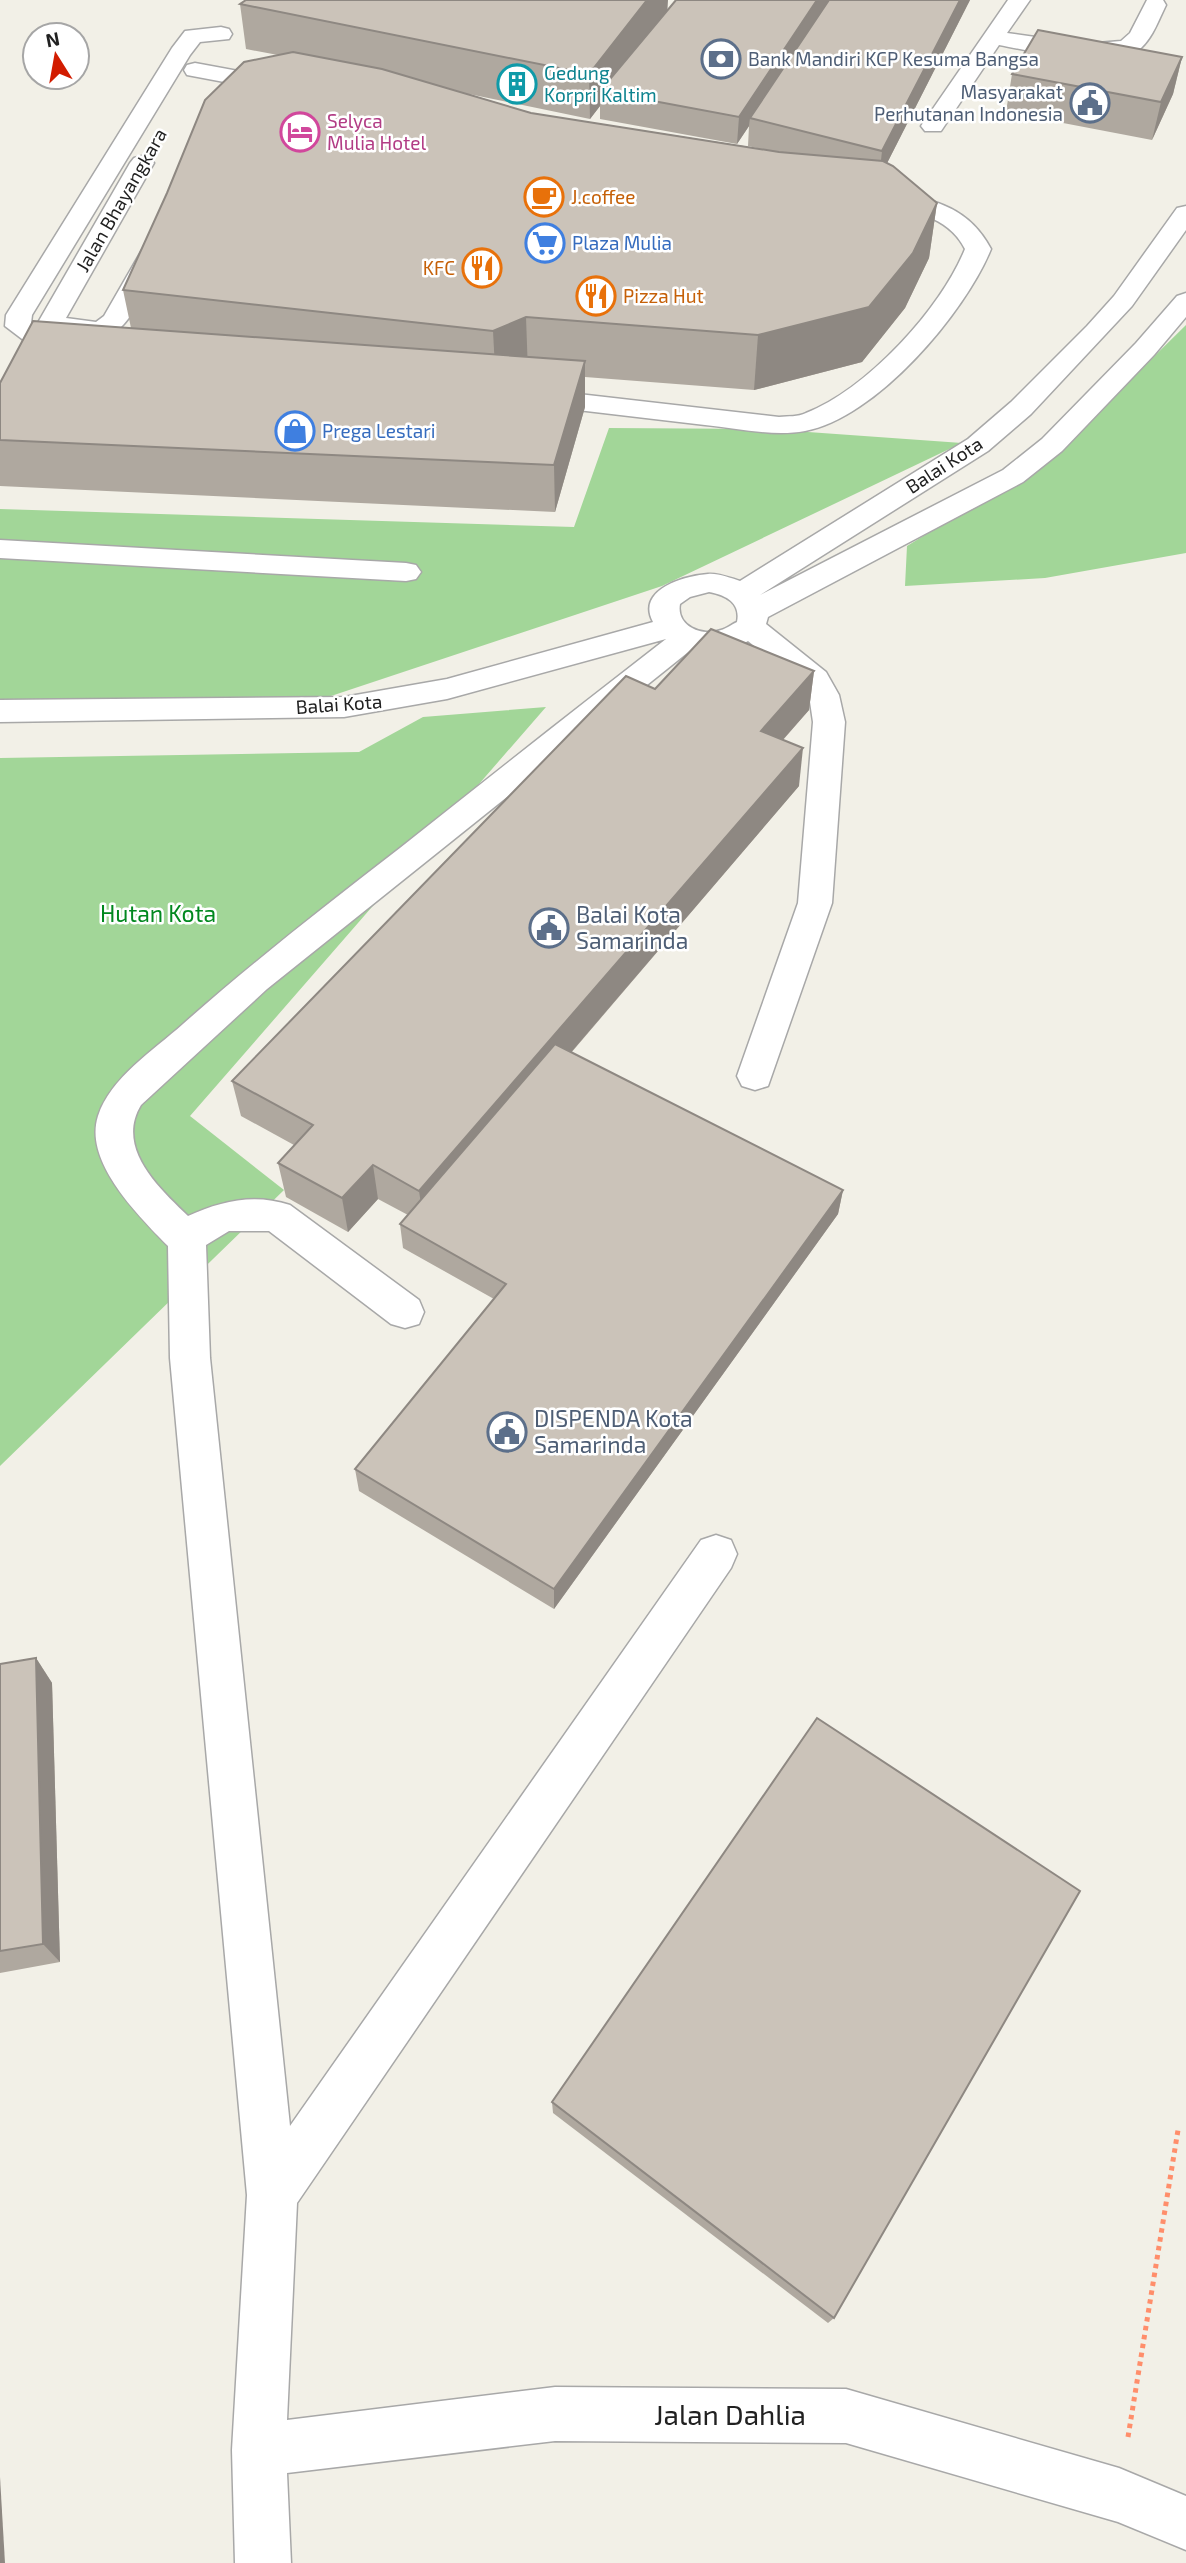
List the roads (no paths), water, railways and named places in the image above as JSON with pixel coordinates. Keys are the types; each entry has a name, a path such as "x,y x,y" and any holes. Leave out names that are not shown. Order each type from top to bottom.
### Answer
{"street":[{"path":"933,126 1019,0"},
{"path":"996,37 1073,49 1119,50 1132,44 1166,7 1129,0"},
{"name":"Jalan Bhayangkara","path":"44,332 18,326 19,315 180,53 193,36 229,25 195,70 168,117"},
{"path":"195,70 312,92"},
{"path":"222,75 240,91 237,103"},
{"name":"Jalan Bhayangkara","path":"0,411 155,140"},
{"path":"514,395 779,425 809,422 835,410 857,396 935,323 959,291 978,249 967,229 939,211 860,190"},
{"name":"Balai Kota","path":"0,711 344,707 447,690 677,633 709,643 978,445 1045,385 1123,300 1186,213"},
{"path":"44,332 101,330 114,321 162,236"},
{"name":"Balai Kota","path":"745,618 1013,476 1052,445 1145,349 1186,301"},
{"path":"44,332 117,348"},
{"path":"0,549 406,572"},
{"path":"187,1240 136,1187 122,1159 115,1135 116,1116 128,1095 255,980 677,633 662,612 668,598 685,587 720,584 745,618 815,679 824,695 829,722 815,903 755,1076"},
{"path":"263,2563 259,2450 272,2195 191,1371 187,1240 195,1230 223,1217 240,1214 277,1216 405,1312"},
{"path":"272,2195 716,1554"},
{"name":"Jalan Dahlia","path":"259,2450 555,2414 846,2416 1119,2494 1186,2523"}],"place":[{"name":"Bank Mandiri KCP Kesuma Bangsa","path":"721,59"},
{"name":"Gedung Korpri Kaltim","path":"517,84"},
{"name":"Masyarakat Perhutanan Indonesia","path":"1090,103"},
{"name":"Selyca Mulia Hotel","path":"300,132"},
{"name":"J.coffee","path":"544,197"},
{"name":"Plaza Mulia","path":"545,243"},
{"name":"KFC","path":"482,268"},
{"name":"Pizza Hut","path":"596,296"},
{"name":"Prega Lestari","path":"295,431"},
{"name":"Balai Kota Samarinda","path":"549,928"},
{"name":"DISPENDA Kota Samarinda","path":"507,1432"}],"park label":[{"name":"Hutan Kota","path":"158,914"}]}
